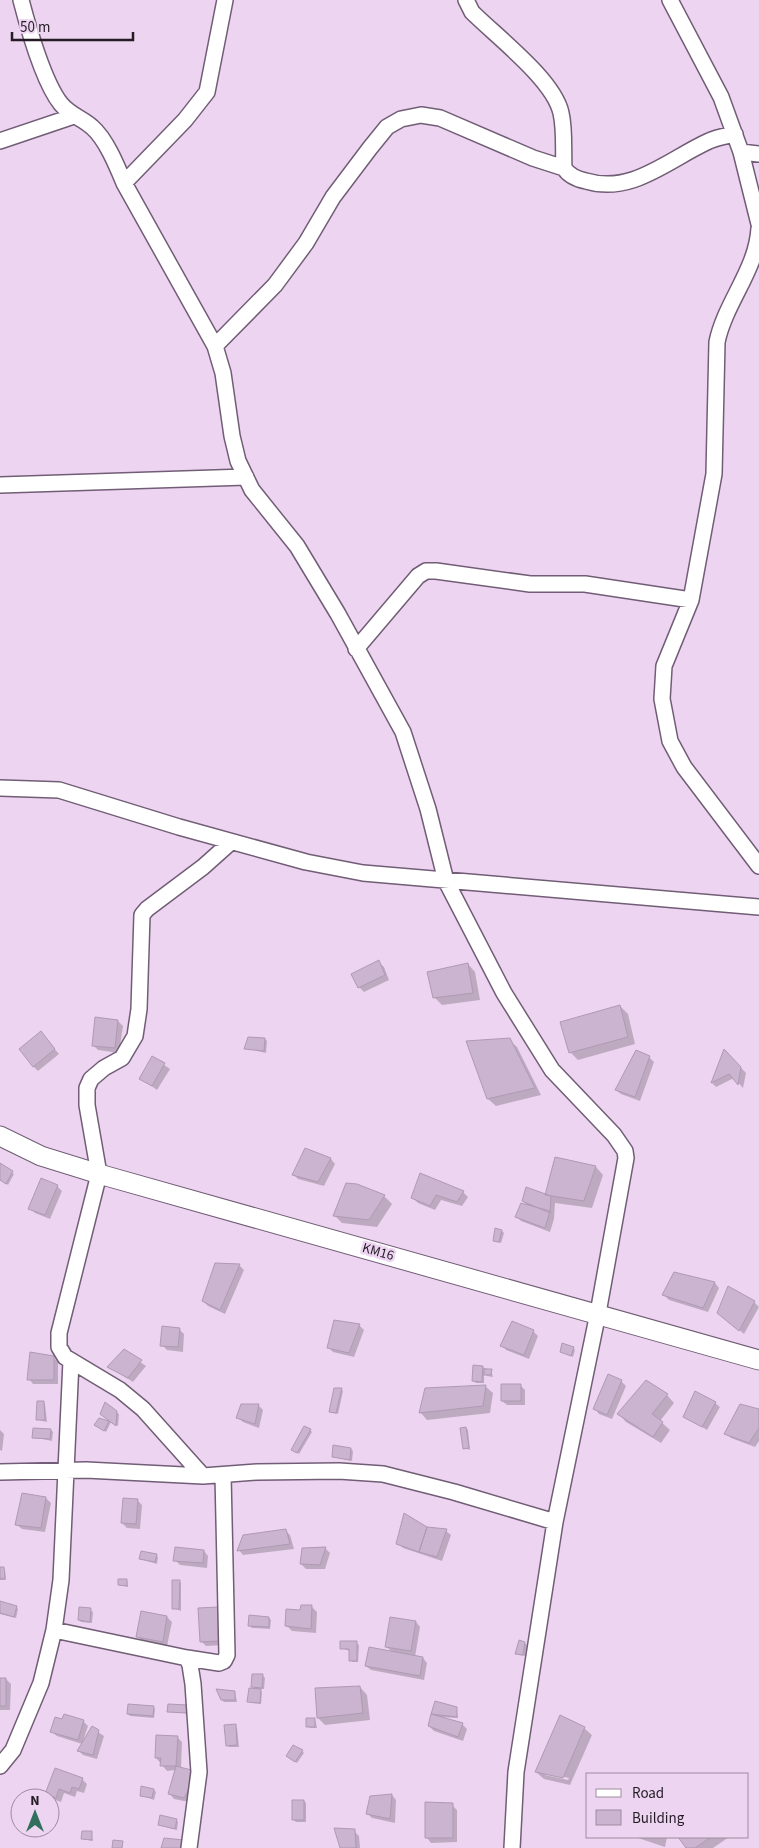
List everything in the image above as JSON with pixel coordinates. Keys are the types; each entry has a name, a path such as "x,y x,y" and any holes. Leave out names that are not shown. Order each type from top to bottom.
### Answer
{"street":[{"path":"21,0 29,29 45,72 60,103 74,116 93,127 114,158 124,183 214,346 223,373 232,436 238,461 252,490 297,546 338,614 403,732 428,809 446,881 504,993 552,1070 614,1136 625,1151 626,1158 598,1313 555,1522 516,1772 512,1848"},
{"path":"124,183 185,120 207,92 225,0"},
{"path":"466,0 472,12 554,94 561,114 564,168 568,174 578,179 601,186 628,182 652,172 711,139 735,134"},
{"path":"670,0 712,77 735,134 759,224"},
{"path":"214,346 275,285 306,243 333,197 370,148 387,127 401,119 421,115 440,118 533,158 564,168"},
{"path":"0,140 74,116"},
{"path":"741,152 759,154"},
{"path":"759,228 754,252 722,322 717,342 714,474 691,600 664,666 662,699 670,741 684,767 759,866"},
{"path":"0,485 246,478"},
{"path":"356,649 418,576 426,571 436,570 530,584 585,584 691,600"},
{"path":"0,788 59,790 231,842 306,862 363,873 759,907"},
{"path":"204,1476 142,1409 120,1390 65,1357 59,1347 59,1333 99,1174 87,1105 87,1088 90,1079 104,1068 122,1058 135,1036 139,1010 142,915 147,909 204,867 231,842"},
{"name":"KM16","path":"0,1136 41,1156 99,1174 598,1313 759,1360"},
{"path":"0,1766 13,1750 41,1683 54,1630 61,1580 65,1470 72,1361"},
{"path":"0,1472 65,1470 204,1476 330,1472 383,1474 454,1492 555,1522"},
{"path":"54,1630 186,1658 219,1663 224,1661 227,1656 223,1475"},
{"path":"186,1658 190,1665 193,1684 199,1772 189,1848"}],"building":[{"path":"379,960 385,975 358,988 351,974"},
{"path":"468,963 473,993 433,998 427,972"},
{"path":"620,1005 628,1037 569,1053 560,1022"},
{"path":"95,1017 118,1020 115,1048 92,1046"},
{"path":"41,1031 55,1049 33,1067 19,1049"},
{"path":"248,1037 265,1038 264,1051 244,1049"},
{"path":"510,1038 535,1088 487,1099 466,1041"},
{"path":"724,1049 741,1067 738,1085 729,1074 711,1083"},
{"path":"636,1050 650,1056 635,1097 615,1090"},
{"path":"152,1056 165,1063 152,1086 139,1079"},
{"path":"305,1148 331,1158 318,1182 292,1175"},
{"path":"555,1157 596,1166 584,1201 545,1195"},
{"path":"0,1163 13,1171 6,1184 0,1180"},
{"path":"420,1173 464,1191 457,1202 436,1195 430,1206 411,1198"},
{"path":"41,1178 58,1185 45,1215 28,1209"},
{"path":"346,1183 357,1184 385,1195 369,1220 333,1216"},
{"path":"526,1187 551,1196 550,1213 522,1201"},
{"path":"521,1203 550,1211 545,1228 515,1217"},
{"path":"495,1228 502,1230 499,1242 493,1241"},
{"path":"215,1263 240,1264 220,1310 202,1301"},
{"path":"674,1272 715,1282 703,1308 662,1295"},
{"path":"728,1286 755,1301 739,1331 717,1313"},
{"path":"334,1320 360,1324 349,1353 327,1348"},
{"path":"512,1321 534,1330 524,1355 500,1346"},
{"path":"162,1326 180,1328 178,1347 160,1346"},
{"path":"562,1343 574,1347 571,1356 560,1352"},
{"path":"124,1349 142,1360 128,1378 107,1367"},
{"path":"30,1352 54,1356 54,1380 27,1380"},
{"path":"473,1365 483,1366 482,1382 472,1381"},
{"path":"484,1369 492,1369 491,1375 484,1375"},
{"path":"608,1374 622,1380 607,1415 593,1409"},
{"path":"646,1380 668,1394 652,1414 663,1422 653,1437 617,1414"},
{"path":"501,1384 521,1384 521,1401 501,1401"},
{"path":"486,1385 483,1406 419,1413 425,1388"},
{"path":"334,1388 342,1388 336,1413 329,1412"},
{"path":"695,1391 716,1402 702,1427 683,1417"},
{"path":"37,1401 44,1401 45,1420 36,1420"},
{"path":"105,1402 117,1411 116,1426 100,1414"},
{"path":"241,1404 259,1404 255,1424 236,1418"},
{"path":"740,1404 759,1409 759,1428 749,1443 724,1434"},
{"path":"99,1418 109,1421 104,1431 94,1425"},
{"path":"304,1426 311,1429 297,1453 291,1450"},
{"path":"466,1427 469,1448 463,1449 460,1428"},
{"path":"33,1428 51,1429 50,1439 32,1438"},
{"path":"333,1445 351,1448 350,1460 332,1457"},
{"path":"22,1493 46,1497 41,1528 15,1525"},
{"path":"123,1498 138,1499 136,1524 121,1523"},
{"path":"404,1513 427,1527 419,1552 396,1544"},
{"path":"427,1527 447,1529 437,1557 419,1552"},
{"path":"286,1529 290,1544 237,1551 243,1535"},
{"path":"175,1547 204,1550 203,1563 173,1561"},
{"path":"326,1547 320,1565 300,1564 302,1548"},
{"path":"141,1551 157,1554 155,1562 139,1559"},
{"path":"0,1567 4,1567 5,1578 0,1579"},
{"path":"118,1579 127,1579 127,1586 118,1585"},
{"path":"172,1580 180,1580 179,1609 172,1609"},
{"path":"0,1601 17,1606 14,1617 0,1613"},
{"path":"301,1605 312,1605 311,1629 285,1626 286,1609 300,1610"},
{"path":"79,1607 91,1608 90,1622 78,1620"},
{"path":"218,1607 220,1641 200,1642 198,1608"},
{"path":"141,1611 167,1616 163,1642 136,1637"},
{"path":"249,1615 269,1617 269,1627 248,1626"},
{"path":"390,1617 416,1621 411,1651 385,1647"},
{"path":"519,1640 525,1642 523,1655 515,1654"},
{"path":"340,1641 357,1641 357,1661 349,1661 349,1649 340,1649"},
{"path":"369,1647 423,1657 420,1676 365,1666"},
{"path":"252,1674 263,1674 262,1688 251,1687"},
{"path":"0,1678 6,1678 6,1706 0,1706"},
{"path":"360,1686 363,1713 317,1718 315,1688"},
{"path":"249,1688 261,1689 260,1703 247,1702"},
{"path":"216,1689 235,1691 235,1700 221,1700"},
{"path":"435,1701 457,1707 457,1717 431,1714"},
{"path":"128,1704 154,1706 153,1716 127,1714"},
{"path":"168,1704 188,1705 187,1713 167,1712"},
{"path":"64,1714 84,1720 78,1740 50,1732 55,1717 62,1719"},
{"path":"431,1714 463,1723 458,1737 428,1726"},
{"path":"560,1715 585,1727 563,1778 535,1772"},
{"path":"306,1718 315,1718 315,1727 306,1727"},
{"path":"236,1724 237,1745 226,1746 224,1725"},
{"path":"92,1726 99,1730 93,1755 77,1751"},
{"path":"156,1735 178,1736 176,1766 160,1766 161,1758 155,1758"},
{"path":"293,1745 303,1750 295,1762 286,1756"},
{"path":"176,1766 199,1772 184,1798 168,1794"},
{"path":"55,1768 83,1778 79,1789 72,1787 70,1793 60,1788 47,1788"},
{"path":"141,1786 154,1789 152,1798 140,1796"},
{"path":"392,1794 390,1819 366,1814 370,1796"},
{"path":"292,1800 304,1800 304,1820 292,1820"},
{"path":"425,1802 453,1803 453,1838 425,1838"},
{"path":"160,1815 177,1819 175,1829 158,1825"},
{"path":"334,1828 355,1829 356,1848 340,1848"},
{"path":"82,1831 92,1831 92,1840 81,1839"},
{"path":"164,1838 184,1840 187,1848 161,1848"},
{"path":"679,1838 710,1838 695,1848 686,1848"},
{"path":"113,1840 123,1841 122,1848 112,1848"}]}
